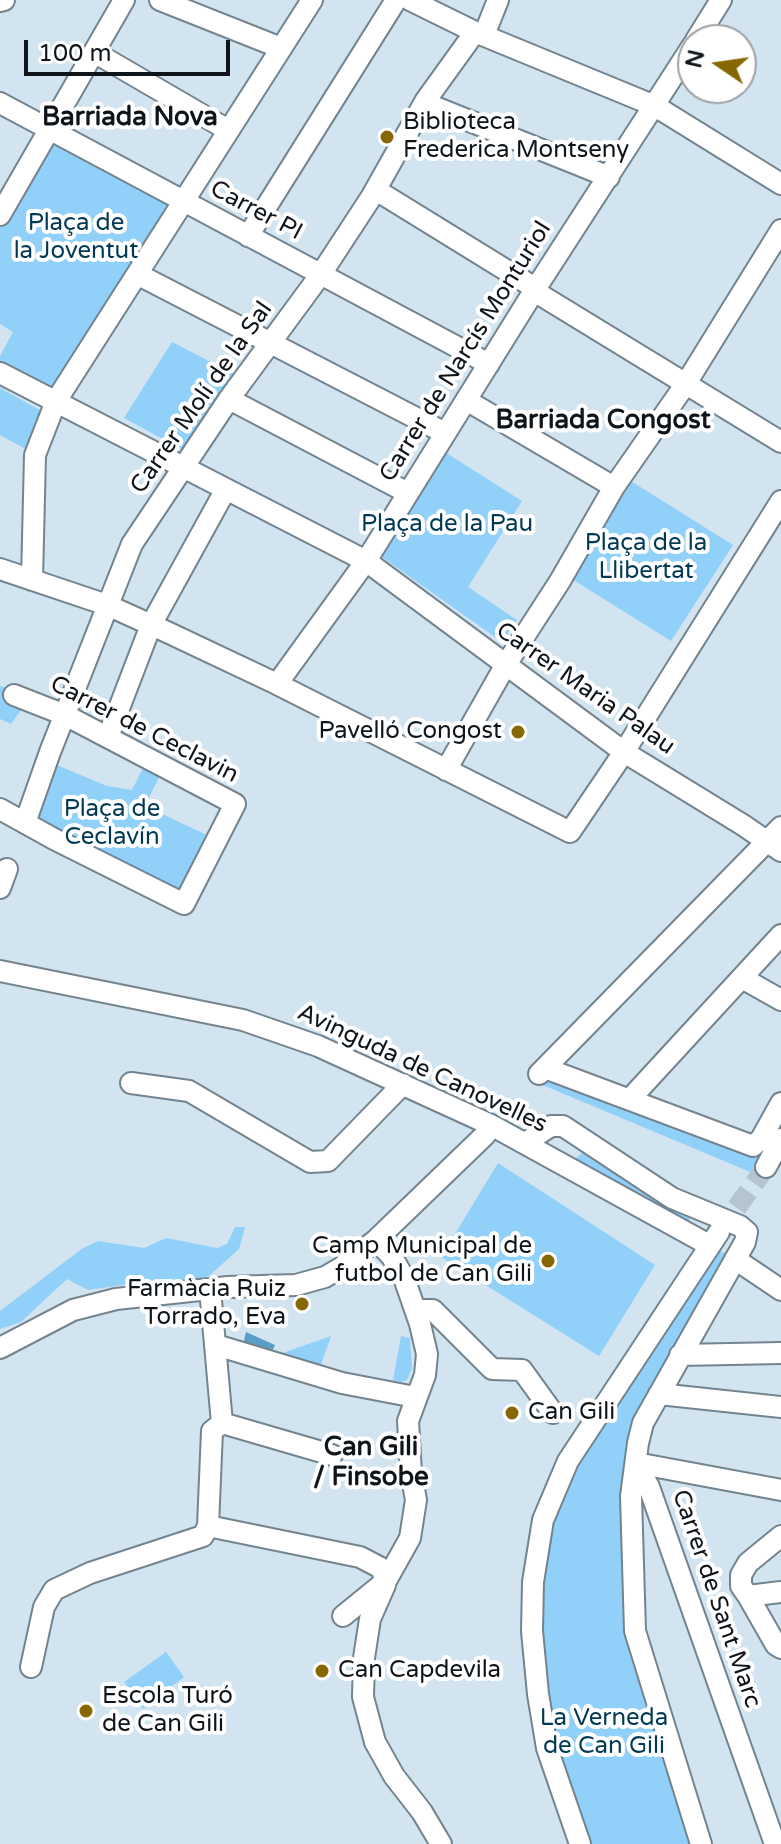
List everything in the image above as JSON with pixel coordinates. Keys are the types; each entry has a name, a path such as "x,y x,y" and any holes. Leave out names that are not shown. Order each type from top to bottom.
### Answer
{"street":[{"path":"1,209 124,0"},
{"path":"160,0 281,48"},
{"path":"32,580 35,455 56,401 312,0"},
{"path":"248,236 396,0"},
{"path":"410,0 479,34 655,106 781,184"},
{"name":"Carrer Molí de la Sal","path":"25,823 132,544 229,399 321,274 376,190 425,103 479,34 498,0"},
{"name":"Carrer de Narcís Monturiol","path":"706,24 721,0"},
{"path":"94,52 228,130"},
{"name":"Carrer de Narcís Monturiol","path":"277,684 366,561 534,290 677,70"},
{"name":"Carrer PI","path":"0,103 489,364"},
{"path":"425,103 609,177"},
{"path":"376,190 781,442"},
{"path":"446,770 614,487 685,385 781,230"},
{"path":"137,274 445,433"},
{"name":"Carrer Maria Palau","path":"0,373 366,561 624,752 776,839"},
{"path":"229,399 408,493"},
{"path":"466,400 614,487"},
{"path":"108,737 151,625 226,489"},
{"path":"0,569 107,605 151,625 277,684 570,832 624,752 781,501"},
{"name":"Carrer de Ceclavin","path":"14,695 65,715 235,804 184,904 25,823"},
{"path":"0,809 25,823"},
{"path":"776,839 544,1072 630,1099 753,1146 761,1139 781,1103"},
{"path":"630,1099 781,935"},
{"name":"Avinguda de Canovelles","path":"0,971 243,1020 318,1046 491,1125 714,1238 568,1461 543,1520 533,1582 532,1631 538,1694 547,1748 580,1844"},
{"path":"742,978 781,1000"},
{"path":"131,1083 189,1091 310,1162 328,1161 403,1084"},
{"path":"0,1348 73,1310 116,1299 210,1289 296,1285 325,1277 376,1240 485,1135 491,1125"},
{"path":"525,1143 551,1126 563,1126 672,1198 740,1226 747,1232 745,1242 643,1423 631,1496 635,1631 701,1844"},
{"path":"766,1167 781,1139"},
{"path":"376,1240 392,1257 404,1278 427,1354 425,1375 408,1421 416,1500 410,1538 386,1581 370,1619 364,1658 363,1697 375,1742 394,1776 422,1812 441,1844"},
{"path":"735,1259 781,1290"},
{"path":"210,1289 222,1423"},
{"path":"415,1310 433,1310 492,1369 522,1370 553,1413"},
{"path":"216,1345 342,1383 415,1397"},
{"path":"680,1355 781,1353"},
{"path":"659,1394 781,1407"},
{"path":"222,1423 332,1455"},
{"path":"206,1531 212,1431 222,1423"},
{"path":"636,1463 781,1490"},
{"name":"Carrer de Sant Marc","path":"636,1463 649,1487 775,1844"},
{"path":"31,1667 44,1607 54,1590 90,1573 206,1531 360,1557 389,1554 410,1538"},
{"path":"781,1536 748,1563 741,1575 741,1586 776,1645 781,1648"},
{"path":"360,1557 381,1568 386,1581"},
{"path":"370,1619 343,1616 386,1581"},
{"path":"748,1596 781,1592"}],"green space":[{"name":"Plaça de la Joventut","path":"55,136 181,204 56,401 0,373 0,356 13,332 0,324 0,228"},
{"path":"172,342 234,374 183,450 124,418"},
{"path":"0,388 47,414 33,453 0,435"},
{"name":"Plaça de la Pau","path":"437,447 522,501 468,587 517,620 502,642 372,550"},
{"name":"Plaça de la Llibertat","path":"626,478 733,545 671,641 567,576"},
{"path":"0,686 62,702 24,706 11,724 0,719"},
{"name":"Plaça de Ceclavín","path":"47,761 107,786 132,790 143,768 160,775 145,806 211,837 178,901 26,818"},
{"path":"546,1073 767,1153 755,1174 538,1083"},
{"path":"585,1151 692,1216 686,1224 575,1159"},
{"name":"Camp Municipal de futbol de Can Gili","path":"498,1163 655,1265 599,1356 441,1257"},
{"path":"235,1227 245,1227 239,1249 209,1276 153,1290 136,1283 88,1290 67,1279 21,1322 0,1329 0,1311 83,1248 98,1241 144,1248 166,1238 217,1248 227,1244"},
{"name":"La Verneda de Can Gili","path":"709,1245 735,1259 643,1423 635,1631 701,1844 580,1844 538,1694 543,1520"},
{"path":"331,1336 320,1367 277,1355"},
{"path":"401,1336 410,1338 412,1368 407,1380 401,1382 393,1380"},
{"path":"166,1652 184,1677 143,1709 124,1682"}],"shaded area":[{"path":"246,1332 275,1345 271,1354 243,1345"}],"tunnel":[{"path":"719,1232 766,1167"}],"place":[{"name":"Biblioteca Frederica Montseny","path":"387,137"},
{"name":"Pavelló Congost","path":"518,732"},
{"name":"Camp Municipal de futbol de Can Gili","path":"548,1261"},
{"name":"Farmàcia Ruiz Torrado, Eva","path":"302,1304"},
{"name":"Can Gili","path":"512,1413"},
{"name":"Can Capdevila","path":"322,1671"},
{"name":"Escola Turó de Can Gili","path":"86,1711"}],"district":[{"name":"Barriada Nova","path":"130,118"},
{"name":"Barriada Congost","path":"603,421"},
{"name":"Can Gili / Finsobe","path":"371,1463"}]}
